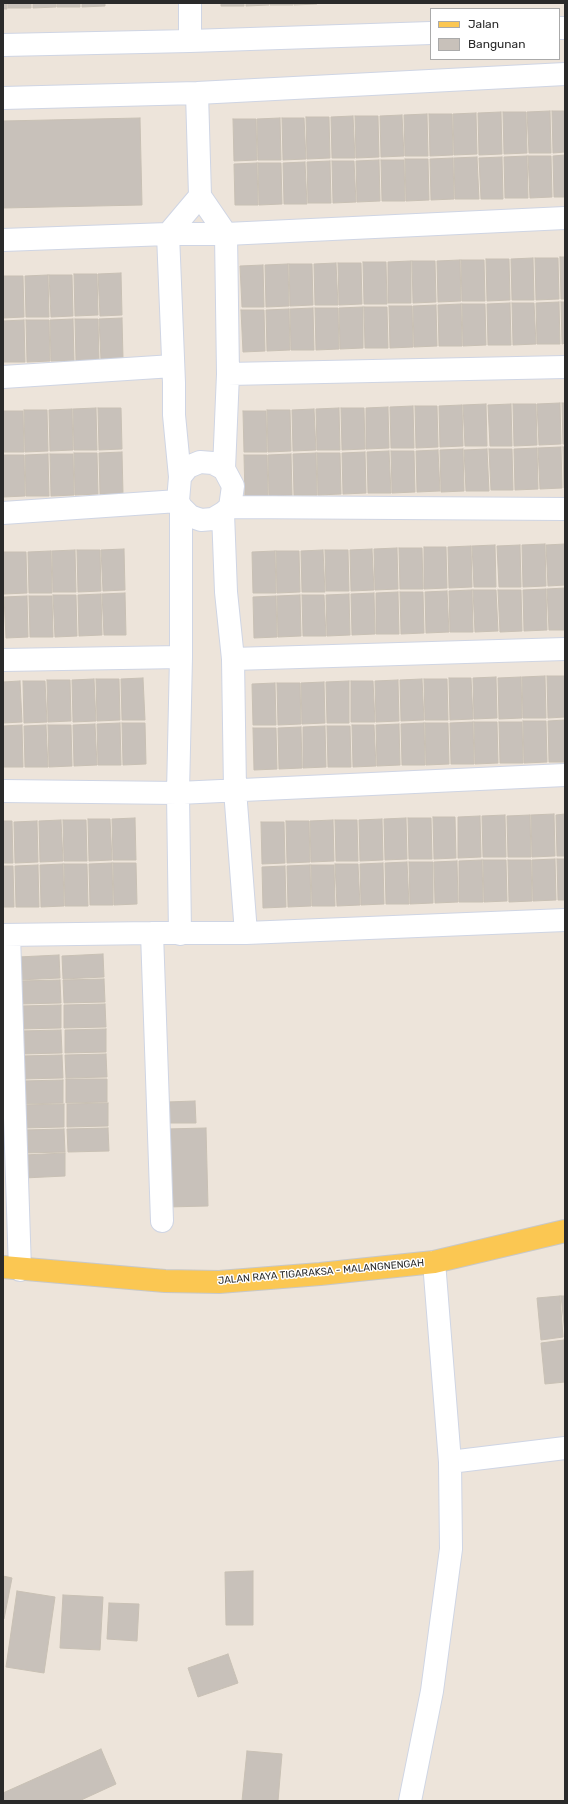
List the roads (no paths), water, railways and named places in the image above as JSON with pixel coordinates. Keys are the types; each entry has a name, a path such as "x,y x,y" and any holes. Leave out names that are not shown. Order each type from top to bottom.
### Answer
{"main road":[{"name":"JALAN RAYA TIGARAKSA - MALANGNENGAH","path":"12,1268 164,1281 219,1282 320,1274 434,1262 565,1231"}],"street":[{"path":"190,3 190,41"},
{"path":"3,44 190,41 430,33"},
{"path":"3,98 197,92 565,74"},
{"path":"197,92 200,196 226,234 228,374 224,469"},
{"path":"180,934 178,793 181,657 180,477 174,415 168,234 200,196"},
{"path":"3,240 168,234 226,234 565,218"},
{"path":"3,377 173,366"},
{"path":"228,374 565,367"},
{"path":"180,477 188,467 200,462 213,463 224,469 234,486 227,510 226,592 232,659 235,790 246,933"},
{"path":"180,504 190,516 201,520 213,519 227,510 565,509"},
{"path":"3,513 180,504"},
{"path":"232,659 565,649"},
{"path":"3,660 181,657"},
{"path":"3,791 178,793 565,775"},
{"path":"12,1268 6,935 152,932 180,934 246,933 565,920"},
{"path":"152,932 162,1220"},
{"path":"410,1801 432,1690 451,1550 450,1462 434,1262"},
{"path":"450,1462 565,1448"}]}
